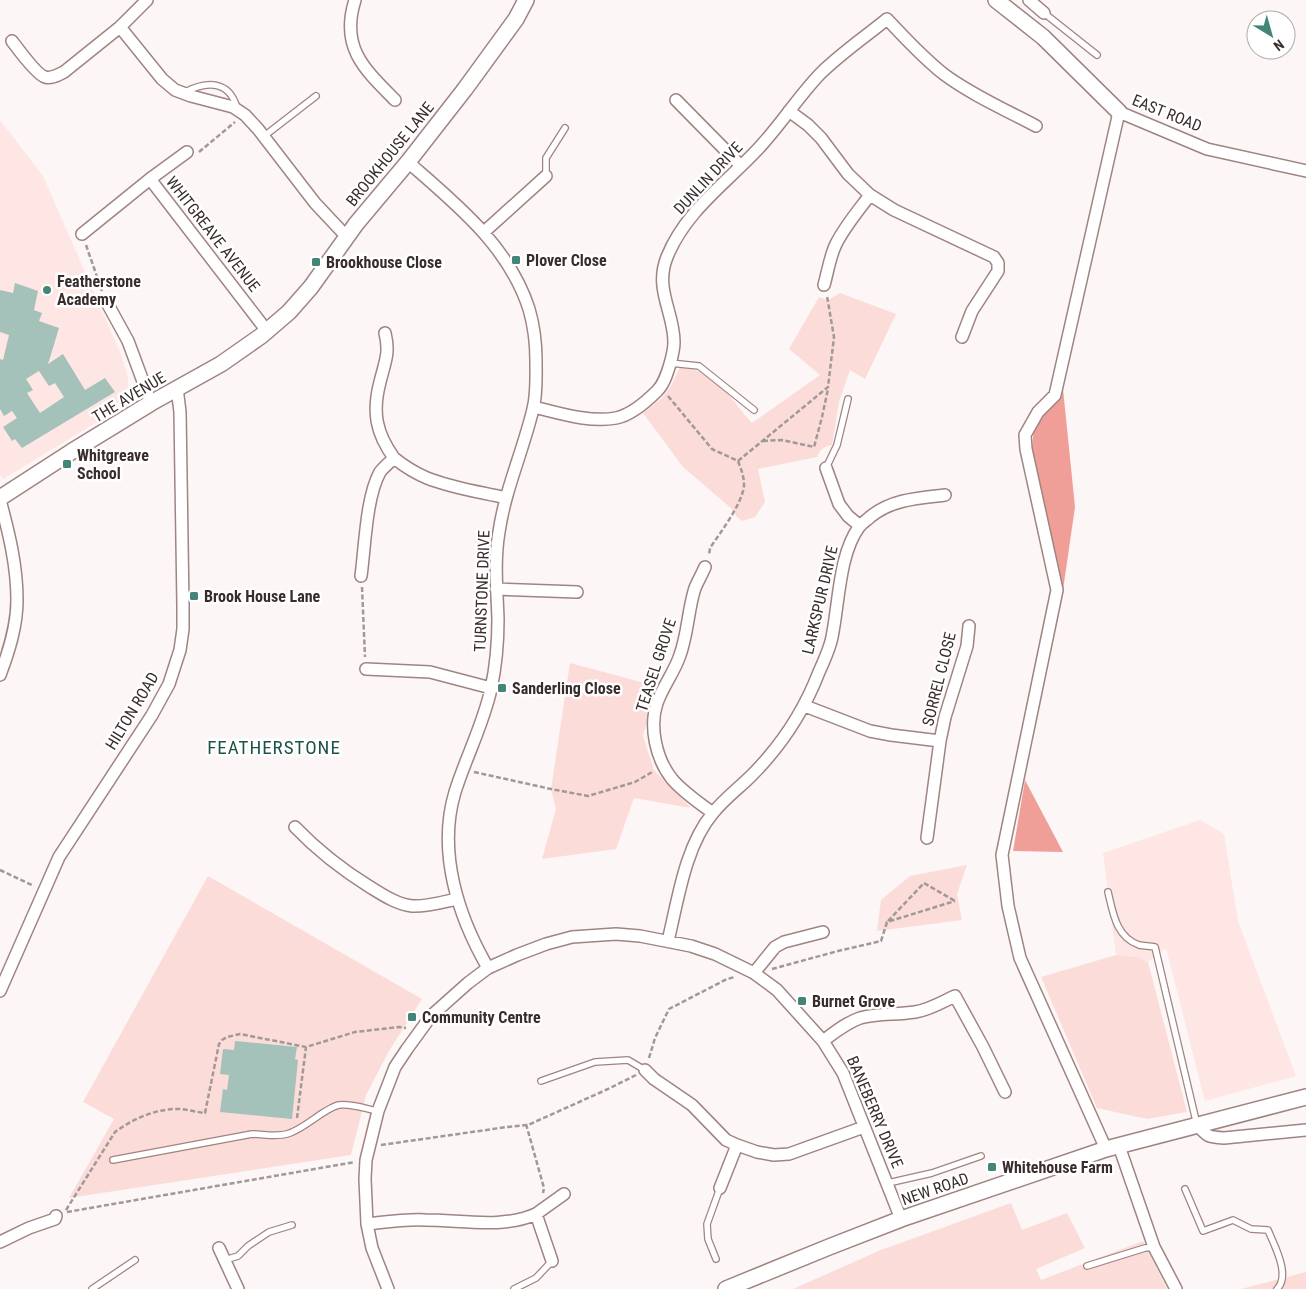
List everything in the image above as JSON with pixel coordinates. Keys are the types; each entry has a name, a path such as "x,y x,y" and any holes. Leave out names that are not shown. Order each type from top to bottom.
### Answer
{"street":[{"path":"12,41 39,74 46,77 56,76 64,72 120,27 147,0"},
{"path":"356,0 350,17 350,34 355,51 365,69 395,100"},
{"name":"BROOKHOUSE LANE","path":"271,328 289,312 311,287 346,236 408,162 491,54 516,19 526,0"},
{"name":"EAST ROAD","path":"996,0 1043,37 1119,112 1207,149 1306,171"},
{"path":"1028,0 1044,13"},
{"name":"DUNLIN DRIVE","path":"534,407 577,417 618,418 631,412 660,387 668,372 674,341 663,290 663,275 666,259 678,236 699,207 769,137 804,91 821,73 887,19 912,46 947,76 970,91 1036,126"},
{"path":"120,27 162,79 175,90 227,105 241,112 315,203 346,236"},
{"path":"676,100 741,166"},
{"path":"790,111 821,138 848,174 870,195 894,210 994,257 998,263 998,272 972,311 962,337"},
{"path":"1119,112 1054,395 1038,412 1026,435 1026,449 1057,590 1002,855 1008,906 1020,958 1112,1148 1154,1247 1176,1289"},
{"path":"150,179 187,152"},
{"name":"TURNSTONE DRIVE","path":"408,162 452,200 484,232 506,262 519,285 530,310 534,332 536,355 534,407 506,498 496,548 498,620 497,647 491,688 484,717 455,794 450,818 450,856 457,899 476,946 488,968"},
{"path":"484,232 546,176"},
{"name":"WHITGREAVE AVENUE","path":"82,234 150,179 271,328"},
{"path":"824,285 836,244 870,195"},
{"path":"106,301 128,341 151,403"},
{"name":"THE AVENUE","path":"0,499 71,452 151,403 221,364 271,328"},
{"path":"385,333 388,346 387,360 376,398 375,411 377,425 386,447 394,458 426,478 506,498"},
{"name":"HILTON ROAD","path":"0,991 59,857 156,707 169,684 175,668 183,629 180,420 177,388"},
{"path":"361,576 369,510 375,483 381,471 394,458"},
{"path":"826,468 839,504 848,516 860,526"},
{"name":"LARKSPUR DRIVE","path":"668,941 686,866 702,829 712,813 765,761 805,706 832,639 845,556 860,526 874,514 892,504 910,499 945,494"},
{"path":"0,499 11,540 16,572 17,601 8,652 0,675"},
{"name":"TEASEL GROVE","path":"705,567 695,587 687,633 680,656 657,702 654,719 654,738 658,753 671,778 712,813"},
{"path":"496,589 578,592"},
{"name":"SORREL CLOSE","path":"927,838 940,741 945,717 966,646 968,626"},
{"path":"366,669 430,672 491,688"},
{"name":"SORREL CLOSE","path":"805,706 870,731 940,741"},
{"path":"295,827 335,864 386,898 411,906 424,906 457,899"},
{"path":"754,973 775,947 784,942 823,932"},
{"name":"BANEBERRY DRIVE","path":"388,1289 372,1248 367,1224 365,1179 366,1160 378,1111 396,1067 406,1049 431,1016 449,998 488,968 546,944 572,937 616,934 640,936 692,946 715,954 754,973 777,990 823,1041 843,1073 901,1219"},
{"path":"823,1041 844,1026 858,1019 872,1015 916,1012 955,996 1005,1092"},
{"path":"645,1070 692,1105 726,1140 757,1152 774,1155 789,1154 864,1126"},
{"name":"NEW ROAD","path":"726,1289 901,1219 1112,1148 1306,1097"},
{"path":"1197,1125 1206,1135 1212,1138 1306,1130"},
{"path":"720,1188 736,1145"},
{"path":"367,1224 425,1220 506,1222 524,1219 536,1214 564,1194"},
{"path":"536,1214 552,1261"},
{"path":"0,1242 56,1216"},
{"path":"219,1248 238,1289"}],"lane":[{"path":"1044,13 1097,55"},
{"path":"263,137 316,96"},
{"path":"546,176 546,158 565,128"},
{"path":"670,363 699,366 754,410"},
{"path":"826,468 837,445 848,399"},
{"path":"1108,892 1117,926 1126,937 1140,945 1155,947 1197,1125"},
{"path":"541,1081 595,1062 628,1060 645,1070"},
{"path":"113,1160 252,1134 287,1134 296,1131 337,1105 378,1111"},
{"path":"888,1183 932,1173 981,1156"},
{"path":"716,1259 708,1239 707,1224 720,1188"},
{"path":"1184,1189 1203,1231 1233,1220 1251,1229 1268,1230 1279,1256 1283,1274 1280,1286 1277,1289"},
{"path":"224,1260 238,1256 248,1246 269,1232 292,1224"},
{"path":"1087,1266 1154,1247"},
{"path":"92,1289 135,1260"},
{"path":"514,1289 536,1278 552,1261"}],"path":[{"path":"187,152 191,148 196,154 241,112"},
{"path":"82,234 106,301"},
{"path":"763,441 782,440 814,447 828,387 834,337 824,285"},
{"path":"660,387 712,449 738,461 744,477 744,487 740,500 710,548 705,567"},
{"path":"738,461 828,387"},
{"path":"361,576 366,669"},
{"path":"464,769 588,796 635,782 664,766"},
{"path":"0,870 44,891"},
{"path":"369,1147 528,1125 645,1070 655,1038 669,1009 727,979 778,968 881,941 886,922 924,883 955,901 886,922"},
{"path":"366,1160 65,1212 115,1132 144,1116 168,1110 179,1109 204,1113 219,1044 222,1040 234,1034 240,1034 306,1047 355,1032 399,1027 420,1030"},
{"path":"296,1131 306,1047"},
{"path":"528,1125 526,1124 544,1188 536,1214"}],"shaded area":[{"name":"Featherstone Academy","path":"0,120 43,176 120,352 128,377 128,388 112,413 3,479 0,474"},
{"path":"840,293 896,314 865,379 850,370 839,402 832,445 819,452 817,457 758,469 765,502 755,517 742,521 732,509 683,467 643,413 661,399 671,386 680,367 700,372 710,377 727,393 752,423 820,375 789,349 819,297 828,300"},
{"path":"1063,389 1075,507 1063,590 1032,448 1034,428 1041,415"},
{"path":"570,663 656,686 643,736 654,770 691,808 634,798 616,849 542,859 556,809 551,789"},
{"path":"1025,780 1063,852 1013,851"},
{"path":"1200,820 1224,834 1238,921 1296,1076 1205,1101 1166,948 1148,962 1138,957 1116,955 1103,853"},
{"path":"967,865 957,894 962,920 877,931 881,900 910,876"},
{"path":"208,876 422,999 389,1051 366,1095 351,1155 69,1198 114,1119 83,1102"},
{"path":"1116,955 1138,957 1148,962 1187,1112 1147,1119 1097,1108 1041,977"},
{"path":"1011,1203 1022,1230 1067,1213 1085,1248 1036,1269 1041,1280 1143,1241 1167,1289 793,1289 881,1250"},
{"path":"1306,1272 1306,1289 1241,1289"}],"building":[{"path":"15,283 38,291 34,310 42,313 39,321 59,328 48,364 63,354 85,390 105,378 115,392 22,448 15,439 12,441 3,427 17,418 12,411 4,416 0,409 0,359 3,360 9,335 0,332 0,290 13,293","holes":["39,371 49,386 55,383 64,397 40,413 27,393 33,390 26,379"]},
{"path":"235,1041 297,1047 295,1059 298,1060 292,1119 220,1112 223,1089 227,1090 229,1075 220,1074 223,1049 234,1050"}],"place":[{"name":"Plover Close","path":"516,260"},
{"name":"Brookhouse Close","path":"316,262"},
{"name":"Featherstone Academy","path":"47,290"},
{"name":"Whitgreave School","path":"67,464"},
{"name":"Brook House Lane","path":"194,596"},
{"name":"Sanderling Close","path":"502,688"},
{"name":"Burnet Grove","path":"802,1001"},
{"name":"Community Centre","path":"412,1017"},
{"name":"Whitehouse Farm","path":"992,1167"}],"district":[{"name":"FEATHERSTONE","path":"274,747"}]}
